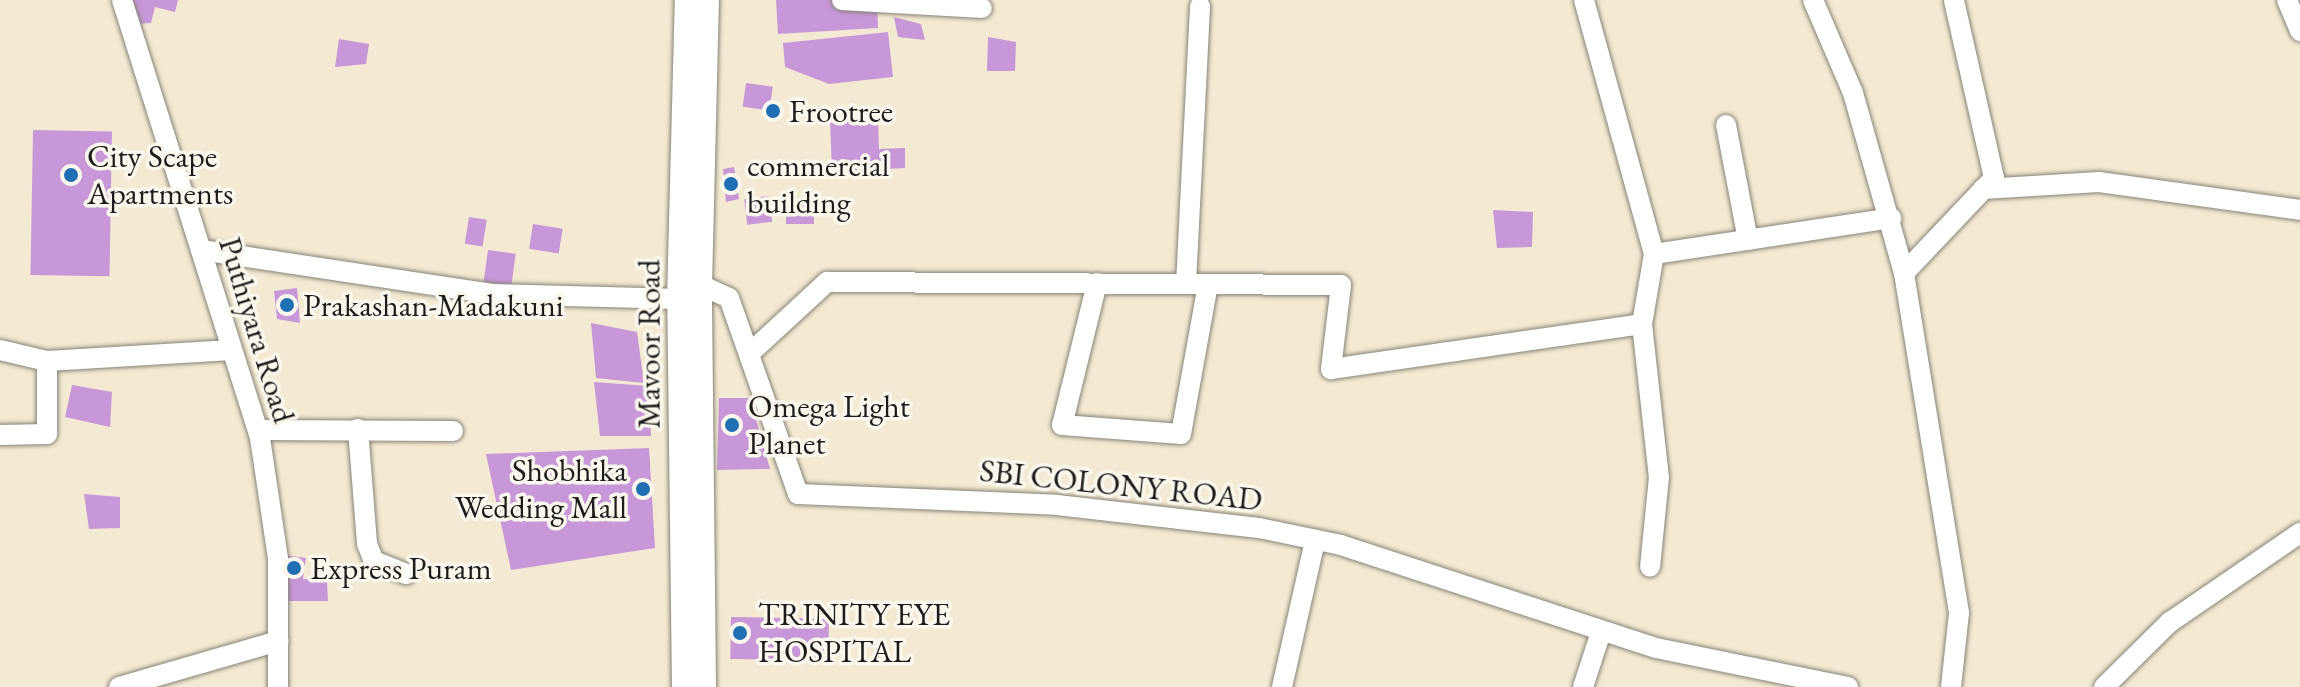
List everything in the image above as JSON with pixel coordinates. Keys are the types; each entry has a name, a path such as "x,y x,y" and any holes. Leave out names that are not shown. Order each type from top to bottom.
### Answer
{"main road":[{"name":"Mavoor Road","path":"685,687 690,292 688,0"},
{"name":"Mavoor Road","path":"703,687 690,292 706,0"}],"street":[{"name":"Puthiyara Road","path":"122,0 258,430 278,559 278,687"},
{"path":"842,0 982,8"},
{"path":"1584,0 1654,254 1642,324 1659,477 1650,567"},
{"path":"1813,0 1853,93 1891,218 1904,273 1959,613 1951,687"},
{"path":"1904,273 1994,178 1954,0"},
{"path":"2287,0 2300,31"},
{"path":"1186,284 1200,6"},
{"path":"1726,125 1748,240"},
{"path":"1983,189 2099,182 2300,210"},
{"path":"1654,254 1891,218"},
{"path":"201,250 492,294 690,292"},
{"path":"750,353 827,282 1341,285 1331,369 1642,324"},
{"path":"1097,283 1062,425 1181,434 1208,284"},
{"name":"SBI COLONY ROAD","path":"690,292 729,298 798,494 1184,515 1315,540 1601,632 1760,678 1848,687"},
{"path":"0,350 47,361 232,350"},
{"path":"0,435 47,434 47,361"},
{"path":"358,429 367,544 374,561 406,574"},
{"path":"258,430 453,431"},
{"path":"2104,687 2170,622 2300,533"},
{"path":"1282,687 1315,540"},
{"path":"1583,687 1601,632"},
{"path":"119,687 278,641"}],"building":[{"path":"133,0 178,0 175,12 155,7 151,23 135,24"},
{"path":"776,0 877,0 878,28 778,34"},
{"path":"894,17 921,24 925,40 898,37"},
{"path":"888,32 893,77 829,84 785,67 783,43"},
{"path":"988,37 1016,42 1015,71 987,71"},
{"path":"339,39 369,44 366,64 335,67"},
{"path":"746,83 773,87 769,111 743,107"},
{"path":"878,118 879,149 905,148 905,168 832,172 830,120"},
{"name":"City Scape Apartments","path":"33,130 112,131 109,276 30,275"},
{"name":"commercial building","path":"734,167 739,199 726,202 723,169"},
{"path":"769,196 772,222 747,225 744,199"},
{"path":"786,201 814,201 814,224 786,224"},
{"path":"1493,210 1533,212 1532,247 1497,248"},
{"path":"469,217 487,220 483,246 465,244"},
{"path":"533,224 563,229 559,253 529,249"},
{"path":"488,250 516,254 511,286 484,282"},
{"name":"Prakashan-Madakuni","path":"297,288 300,323 277,319 274,291"},
{"path":"591,323 637,332 644,383 596,378"},
{"path":"594,382 649,386 651,436 600,436"},
{"path":"72,385 112,392 110,427 65,417"},
{"path":"719,398 750,398 770,469 717,470"},
{"path":"649,448 655,548 511,570 486,454"},
{"path":"84,494 120,497 120,528 89,529"},
{"name":"Express Puram","path":"283,555 306,558 303,579 327,581 328,601 284,601"},
{"path":"731,617 829,619 828,661 730,659"}],"place":[{"name":"Frootree","path":"773,111"},
{"name":"City Scape Apartments","path":"71,175"},
{"name":"commercial building","path":"731,184"},
{"name":"Prakashan-Madakuni","path":"287,305"},
{"name":"Omega Light Planet","path":"732,425"},
{"name":"Shobhika Wedding Mall","path":"643,489"},
{"name":"Express Puram","path":"294,568"},
{"name":"TRINITY EYE HOSPITAL","path":"740,633"}]}
